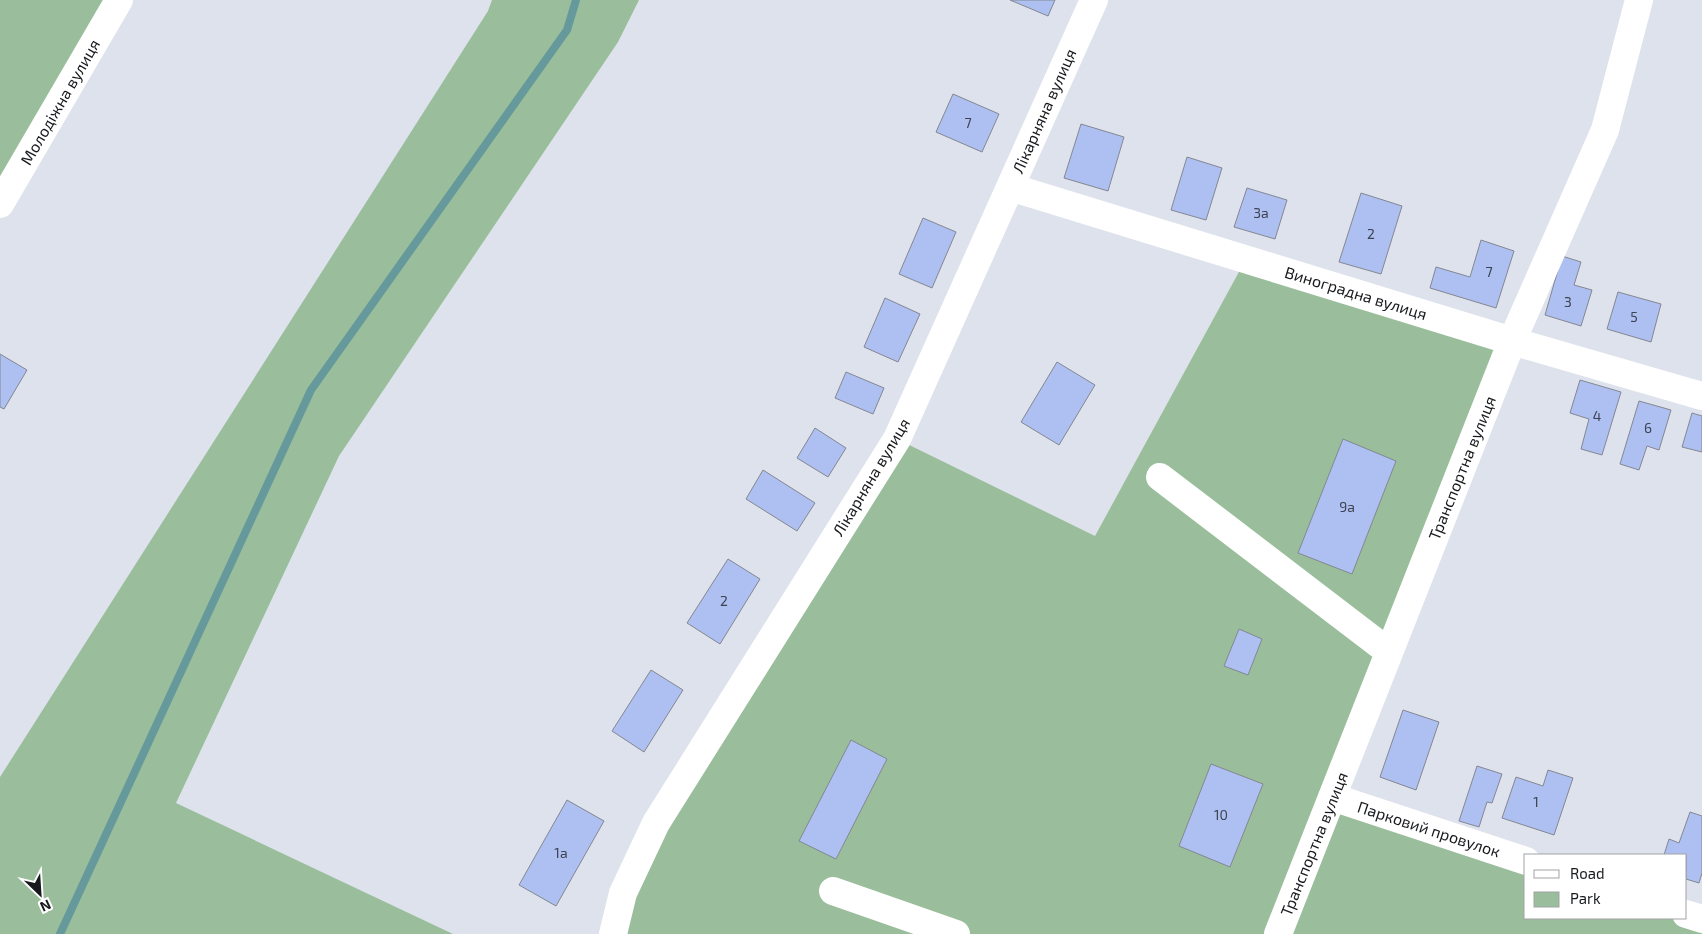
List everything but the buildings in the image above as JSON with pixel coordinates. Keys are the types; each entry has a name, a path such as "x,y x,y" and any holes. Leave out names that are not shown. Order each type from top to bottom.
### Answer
{"street":[{"name":"Молодіжна вулиця","path":"0,204 119,0"},
{"name":"Лікарняна вулиця","path":"613,934 623,893 656,823 897,439 1094,0"},
{"name":"Транспортна вулиця","path":"1278,934 1512,341 1605,130 1639,0"},
{"name":"Виноградна вулиця","path":"1010,187 1512,341 1702,396"},
{"path":"1160,477 1390,652"},
{"name":"Парковий провулок","path":"1332,797 1524,860"},
{"path":"833,892 956,934"},
{"path":"1687,914 1702,919"}],"green space":[{"path":"0,0 119,0 0,204"},
{"path":"492,0 639,0 618,42 339,456 176,803 453,934 0,934 0,777 488,11"},
{"path":"1246,259 1512,341 1333,797 1524,860 1524,919 1702,919 1702,934 613,934 623,893 897,439 1095,536"}],"waterway":[{"path":"60,934 311,390 567,30 576,0"}]}
